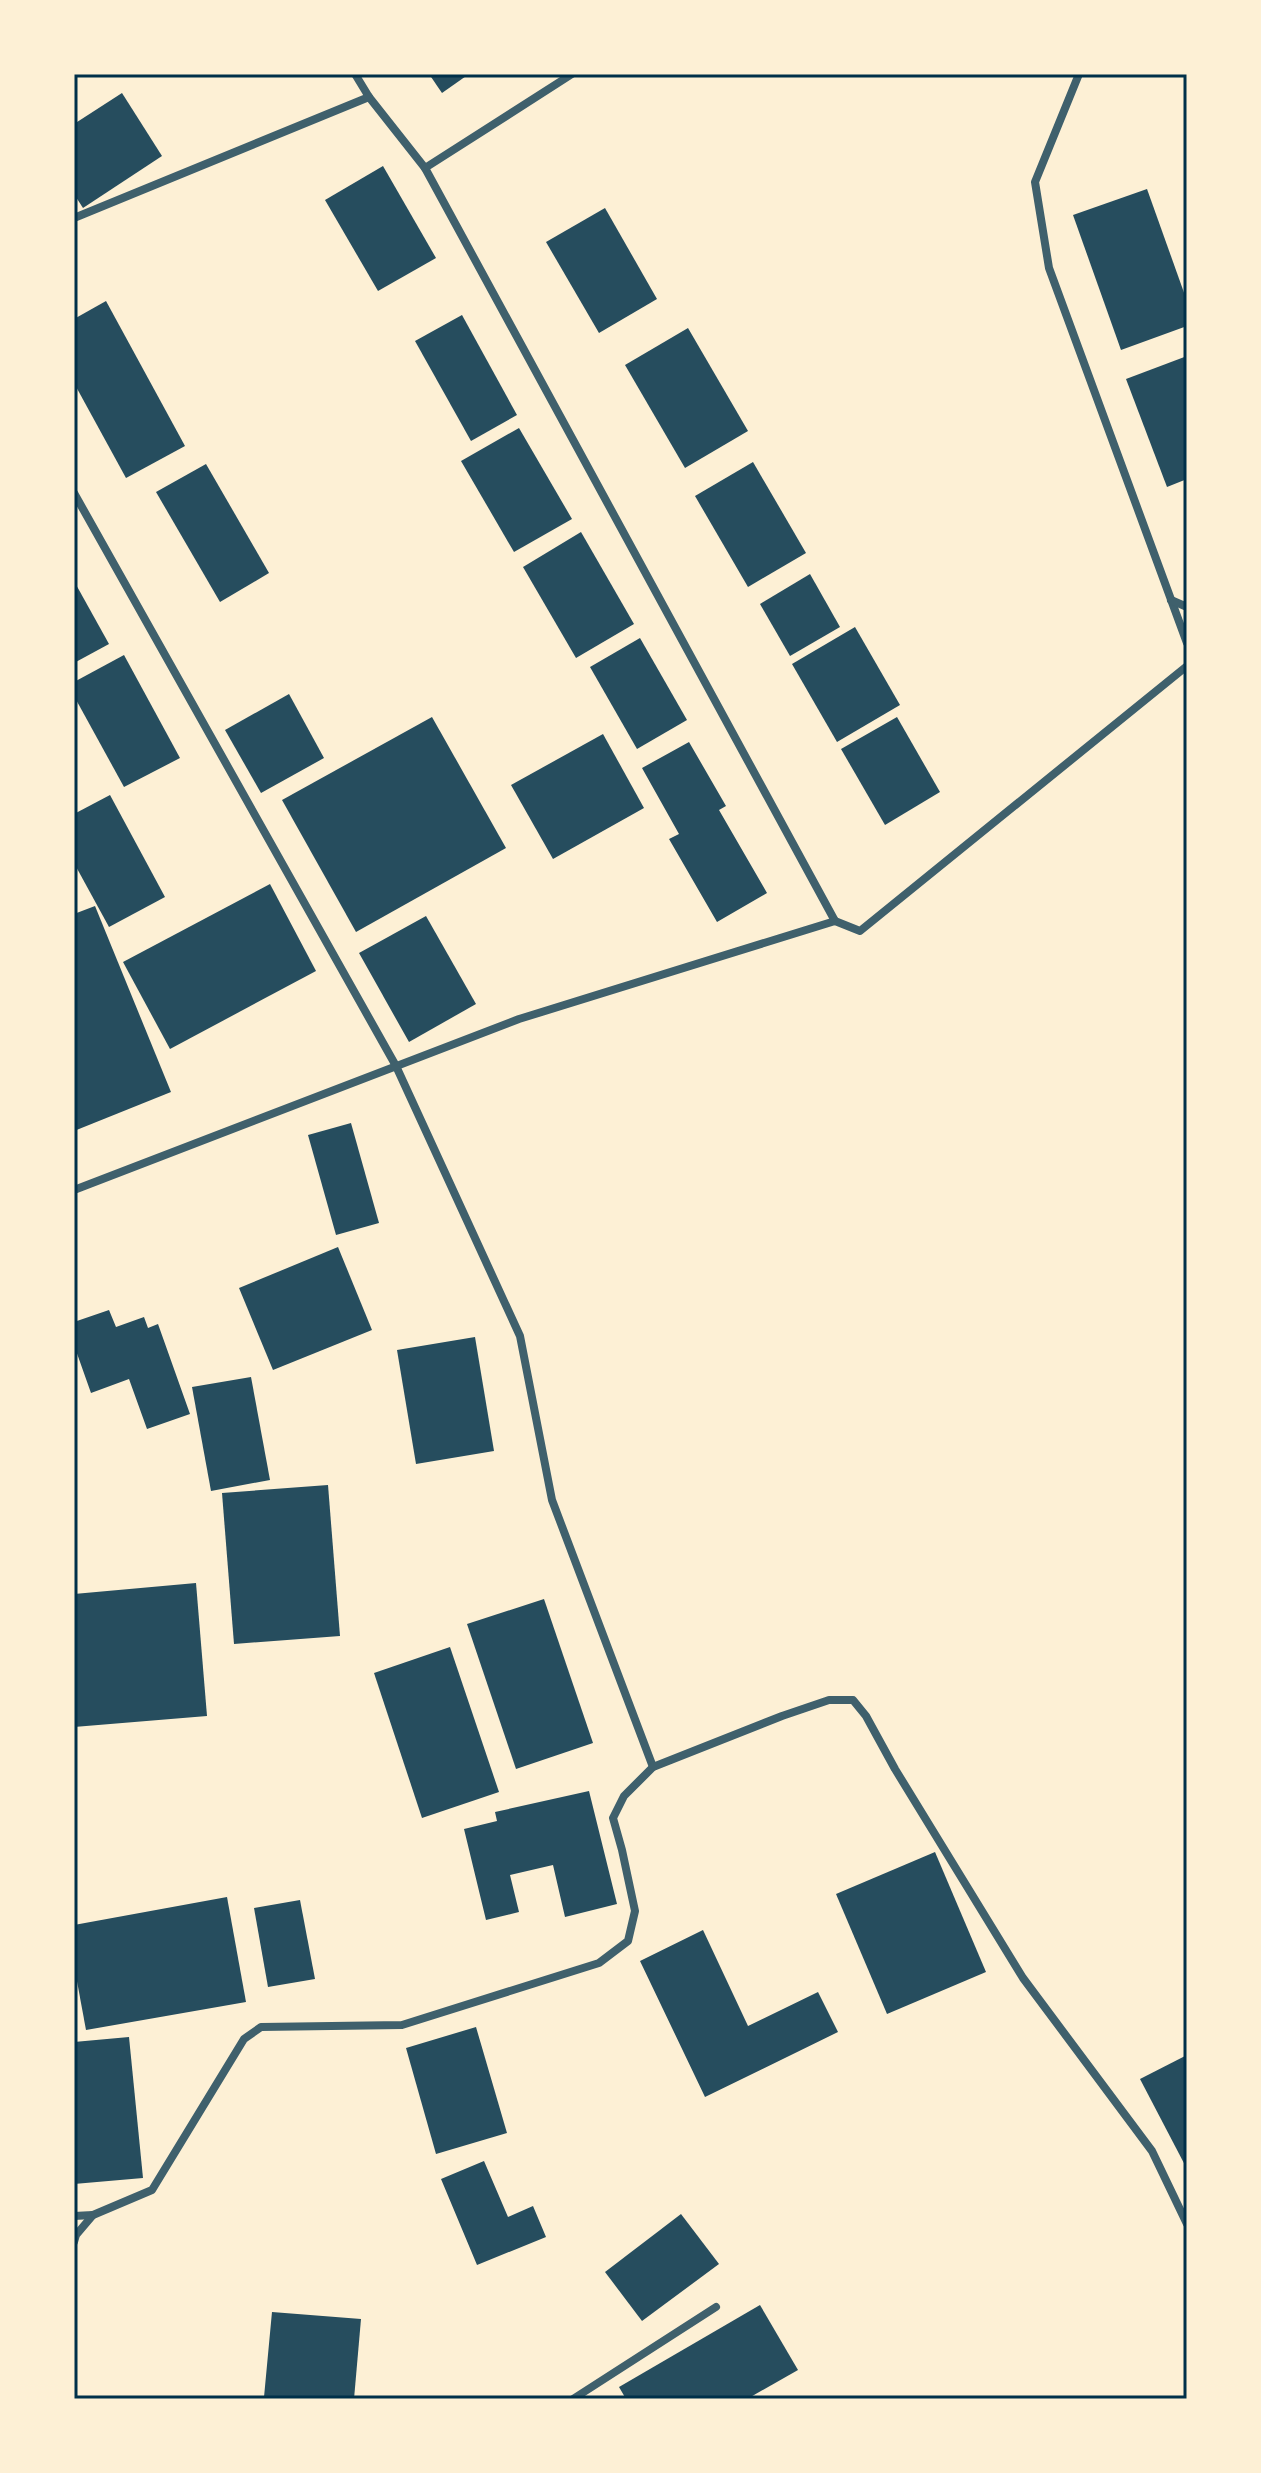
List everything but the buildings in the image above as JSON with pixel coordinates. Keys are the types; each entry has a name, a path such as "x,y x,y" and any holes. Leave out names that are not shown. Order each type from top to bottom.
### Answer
{"street":[{"path":"355,74 369,97 425,168 835,921"},
{"path":"425,168 572,74"},
{"path":"1079,74 1035,182 1049,268 1187,643"},
{"path":"74,218 369,97"},
{"path":"74,493 396,1066 520,1336 552,1500 653,1767"},
{"path":"1171,600 1187,607"},
{"path":"74,1190 519,1019 835,921 860,931 1187,666"},
{"path":"74,2216 93,2215 152,2190 244,2039 261,2027 402,2025 599,1963 628,1941 635,1911 613,1818 624,1796 653,1767 805,1708 829,1700 853,1700 866,1716 1023,1978 1152,2151 1187,2224"},
{"path":"74,2242 93,2215"},
{"path":"573,2399 716,2307"}]}
